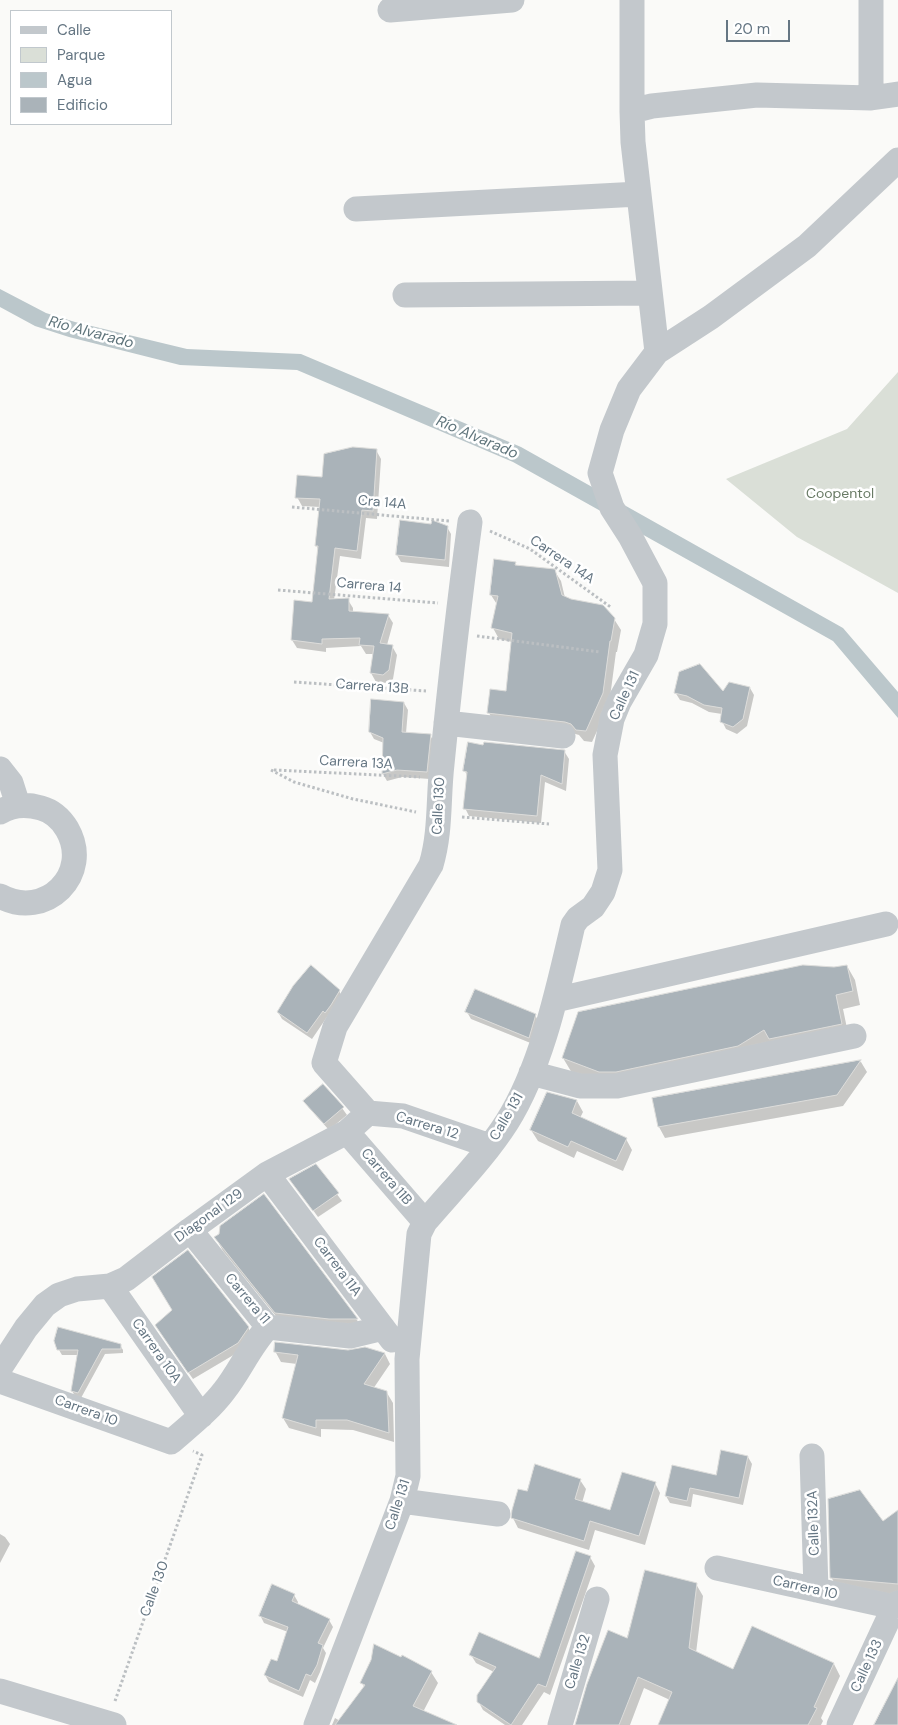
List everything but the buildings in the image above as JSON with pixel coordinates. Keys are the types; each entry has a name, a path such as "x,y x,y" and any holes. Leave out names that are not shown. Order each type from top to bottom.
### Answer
{"street":[{"path":"390,10 512,0"},
{"path":"632,0 633,142 657,352"},
{"path":"870,98 871,0"},
{"path":"632,111 652,106 757,94 870,98 898,94"},
{"name":"Calle 131","path":"316,1725 402,1502 408,1476 407,1359 419,1234 425,1222 490,1146 508,1120 532,1073 555,1000 573,925 578,918 593,907 603,892 610,870 605,755 612,719 619,702 646,655 655,624 655,582 612,508 600,473 612,430 629,388 657,352 712,316 807,246 898,160"},
{"path":"356,209 639,194"},
{"path":"405,295 650,293"},
{"name":"Calle 130","path":"368,1113 324,1063 334,1027 425,875 437,846 440,778 470,522"},
{"path":"446,722 563,736"},
{"path":"0,769 11,783 9,809 31,805 55,815 71,835 75,860 65,884 56,894 45,900 20,904 0,896"},
{"path":"555,1000 886,924"},
{"path":"532,1073 580,1086 617,1086 854,1036"},
{"name":"Diagonal 129","path":"0,1368 26,1328 45,1305 59,1295 77,1289 110,1286 126,1279 267,1174 347,1132 368,1113"},
{"name":"Carrera 12","path":"368,1113 403,1116 490,1146"},
{"name":"Carrera 11B","path":"347,1132 425,1222"},
{"name":"Carrera 11A","path":"267,1174 407,1359"},
{"name":"Carrera 11","path":"190,1230 268,1327 350,1336 382,1328"},
{"name":"Carrera 10A","path":"110,1286 201,1416"},
{"path":"201,1416 224,1391 258,1338 268,1327"},
{"name":"Carrera 10","path":"0,1381 171,1442 201,1416"},
{"name":"Calle 132A","path":"812,1456 816,1590"},
{"path":"402,1502 498,1514"},
{"name":"Carrera 10","path":"717,1568 816,1590 896,1605"},
{"name":"Calle 132","path":"560,1725 597,1600"},
{"name":"Calle 133","path":"840,1725 896,1605"},
{"path":"0,1691 111,1724"}],"path":[{"name":"Cra 14A","path":"292,507 470,522"},
{"name":"Carrera 14A","path":"470,522 530,549 612,608"},
{"name":"Carrera 14","path":"278,590 459,604"},
{"path":"456,634 600,652"},
{"name":"Carrera 13B","path":"294,682 450,693"},
{"name":"Carrera 13A","path":"438,815 418,813 353,799 294,782 271,770 440,778"},
{"path":"438,815 549,824"},
{"name":"Calle 130","path":"111,1724 202,1455"}],"green space":[{"name":"Coopentol","path":"898,372 898,593 797,537 726,479 847,429"}],"water":[{"name":"Río Alvarado","path":"0,289 46,313 75,322 187,349 301,354 521,447 843,628 898,692 898,718 833,641 513,462 297,370 180,365 69,337 35,326 0,307"}]}
